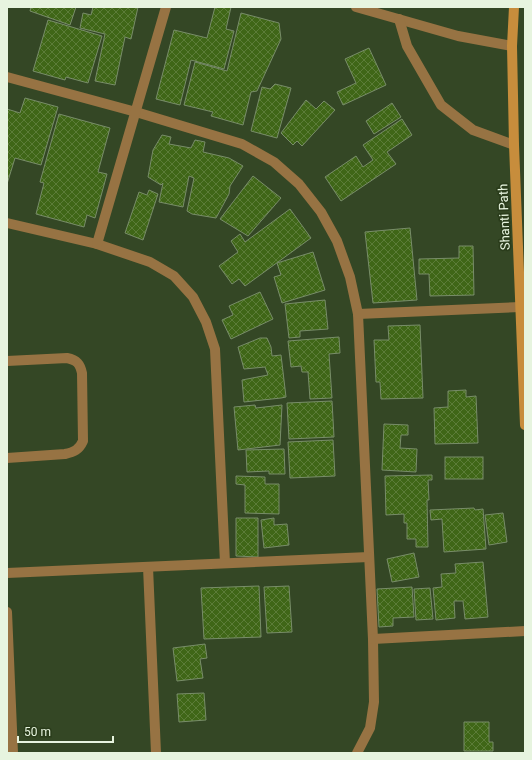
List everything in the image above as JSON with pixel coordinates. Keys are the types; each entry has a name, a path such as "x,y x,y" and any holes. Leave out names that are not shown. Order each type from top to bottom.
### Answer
{"main road":[{"name":"Shanti Path","path":"514,7 512,46 514,145 525,426"}],"street":[{"path":"97,244 166,7"},
{"path":"356,7 458,36 512,46"},
{"path":"399,19 407,46 441,105 473,130 514,145"},
{"path":"7,77 136,112 242,144 274,162 299,184 322,212 337,241 350,277 358,314 373,639 373,708 370,728 357,753"},
{"path":"7,223 97,244 150,262 174,276 193,297 206,322 215,349 225,563"},
{"path":"358,314 520,307"},
{"path":"7,361 67,358 75,360 80,365 82,373 83,442 80,448 74,452 65,454 7,458"},
{"path":"7,573 369,556"},
{"path":"148,567 156,753"},
{"path":"7,612 13,753"},
{"path":"373,639 525,631"}],"building":[{"path":"31,7 76,7 70,25 30,11"},
{"path":"93,7 138,7 131,39 125,37 115,85 95,81 105,34 80,28 83,13 91,15"},
{"path":"215,7 231,7 226,29 234,31 224,69 191,60 180,105 156,99 174,30 207,38"},
{"path":"241,13 279,23 281,39 257,91 251,92 243,125 211,116 213,112 184,105 195,62 227,71"},
{"path":"48,20 102,36 88,83 66,77 65,80 33,71"},
{"path":"369,48 386,85 343,105 337,92 356,83 345,59"},
{"path":"275,84 291,88 277,138 251,131 262,87 270,89"},
{"path":"25,98 58,107 41,165 15,158 7,184 7,109 20,113"},
{"path":"306,100 316,109 324,101 335,110 302,146 297,141 293,145 281,133"},
{"path":"392,103 401,117 374,134 366,121"},
{"path":"59,114 110,128 98,172 107,174 95,218 87,215 84,227 36,214 44,183 40,182"},
{"path":"402,119 412,135 387,152 396,164 341,201 325,177 356,156 363,167 373,160 363,145"},
{"path":"162,135 171,137 169,144 191,148 195,140 205,142 203,152 229,158 243,166 230,186 229,194 216,218 192,214 187,211 194,178 189,176 183,207 159,202 163,183 161,185 148,177 153,150"},
{"path":"253,176 281,198 248,236 220,219"},
{"path":"149,190 158,194 143,240 125,233 139,192 147,195"},
{"path":"290,209 311,238 245,286 239,279 232,284 219,266 238,252 231,241 240,234 245,242"},
{"path":"410,228 417,300 373,303 365,232"},
{"path":"459,246 473,246 474,295 430,296 429,274 419,274 419,259 459,258"},
{"path":"313,252 325,290 282,303 274,277 281,275 277,263"},
{"path":"260,292 273,319 231,339 222,320 233,315 229,306"},
{"path":"325,300 328,329 300,331 300,337 289,338 285,304"},
{"path":"420,325 423,398 381,399 380,382 376,382 374,340 389,340 388,326"},
{"path":"339,337 340,353 329,354 332,398 310,399 308,372 302,372 301,366 291,367 288,341"},
{"path":"260,338 267,338 271,347 272,356 281,355 286,397 244,402 242,380 268,375 265,367 244,369 238,347"},
{"path":"466,390 466,397 476,396 478,443 435,444 434,408 448,407 448,391"},
{"path":"332,401 334,437 289,439 287,403"},
{"path":"255,405 256,408 282,405 280,445 238,450 234,407"},
{"path":"384,424 408,425 408,435 401,435 400,448 417,449 416,472 382,470"},
{"path":"333,440 335,476 290,478 288,442"},
{"path":"284,449 285,474 269,474 269,471 247,472 246,450"},
{"path":"445,457 483,457 483,479 445,479"},
{"path":"432,475 432,480 428,480 428,547 416,547 416,539 407,539 407,523 404,523 404,514 386,515 385,476"},
{"path":"236,476 265,477 265,484 279,484 279,514 245,513 245,485 236,484"},
{"path":"474,508 475,510 483,509 486,549 444,552 442,519 431,520 430,510"},
{"path":"503,513 507,542 489,545 485,515"},
{"path":"236,518 258,518 258,557 236,556"},
{"path":"274,518 274,525 287,524 289,545 264,548 261,520"},
{"path":"414,553 419,577 392,582 387,559"},
{"path":"483,562 488,617 465,619 463,601 454,601 455,618 436,620 433,588 442,587 441,574 456,573 455,564"},
{"path":"259,586 261,637 204,639 201,588"},
{"path":"289,586 292,632 267,633 264,587"},
{"path":"412,587 414,617 393,618 393,626 379,627 377,589"},
{"path":"430,588 433,619 416,620 414,589"},
{"path":"205,644 207,658 200,659 203,678 177,681 173,648"},
{"path":"204,693 206,720 179,722 177,694"},
{"path":"464,722 489,722 489,742 493,742 493,751 464,751"}]}
